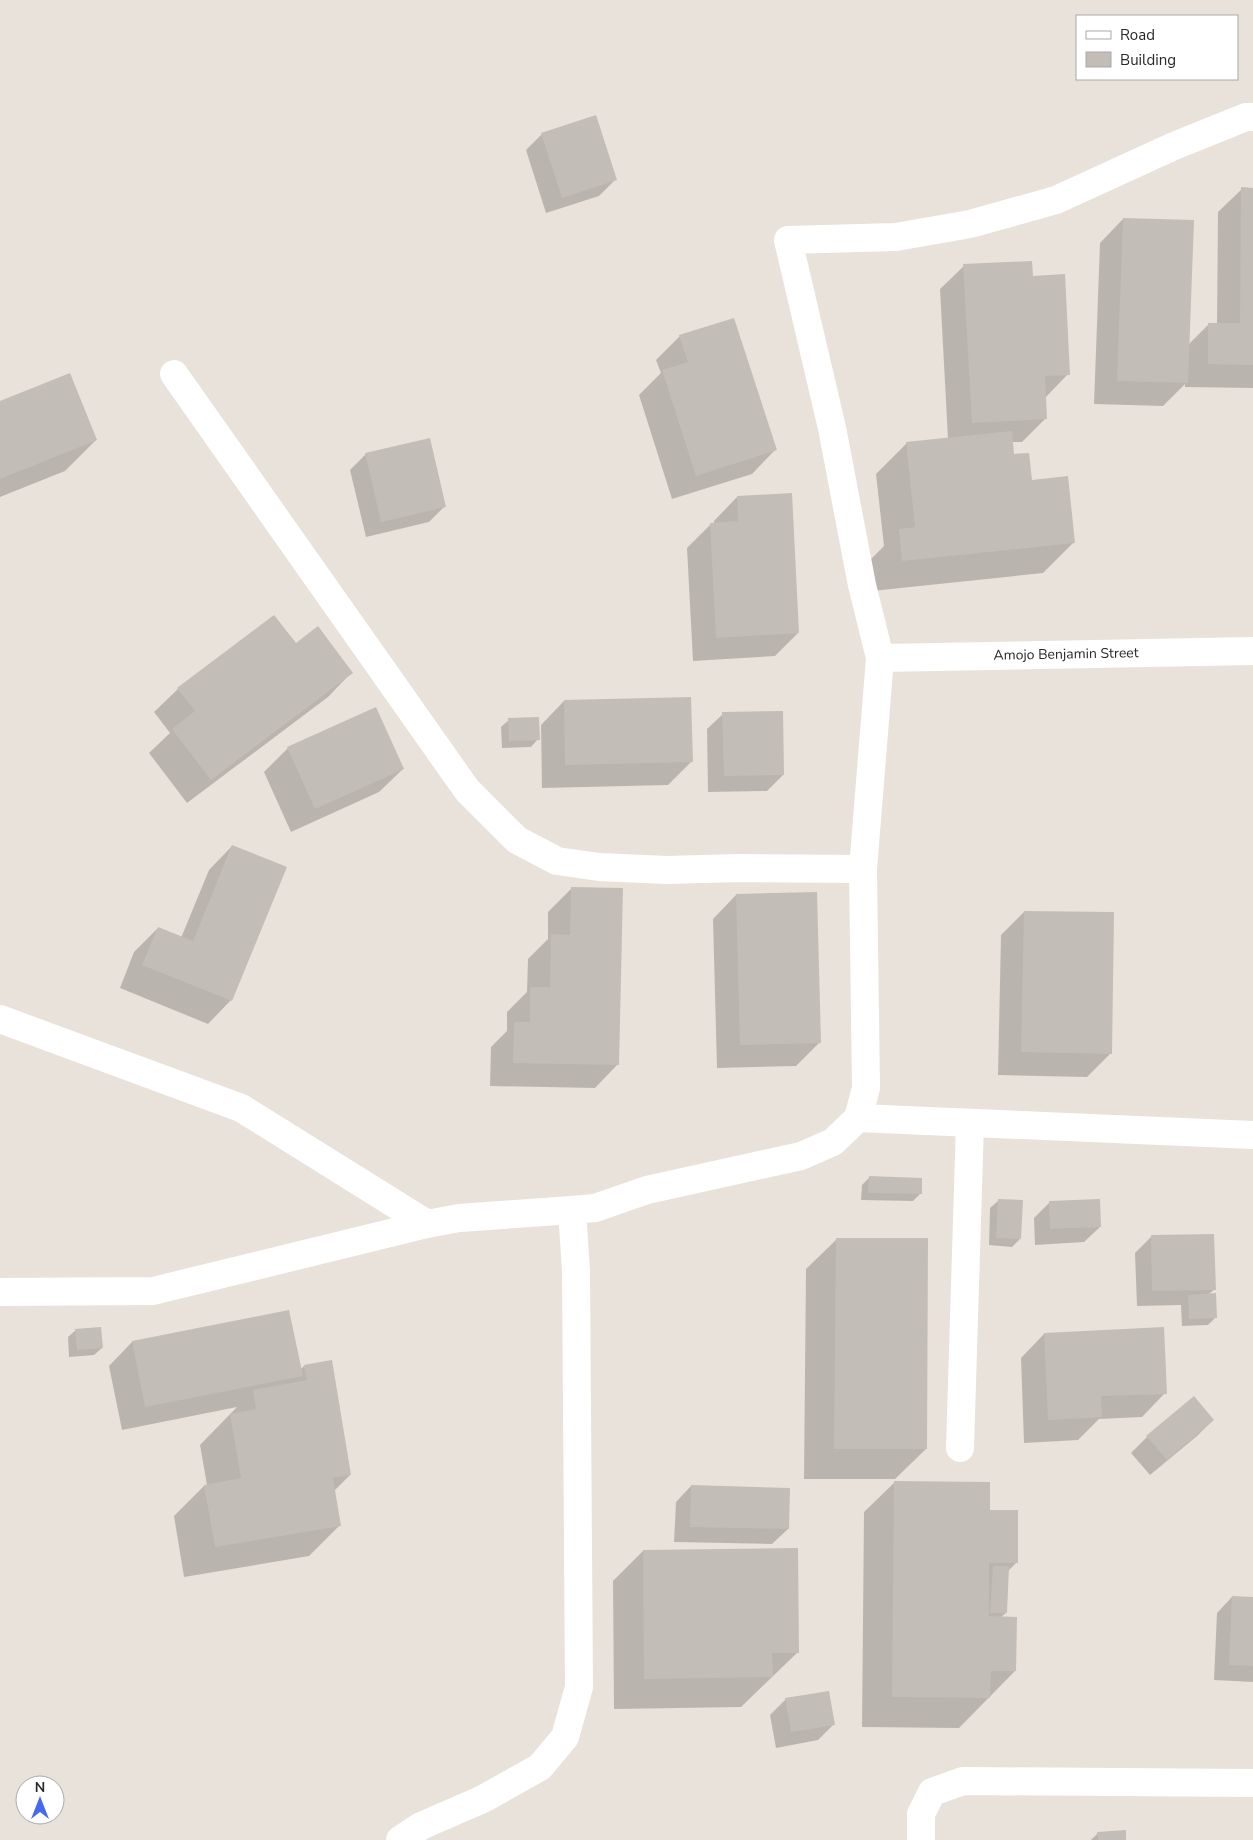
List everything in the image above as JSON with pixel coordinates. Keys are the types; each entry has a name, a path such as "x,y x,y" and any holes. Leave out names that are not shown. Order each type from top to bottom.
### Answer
{"street":[{"path":"0,1292 153,1291 427,1224 459,1218 595,1208 647,1190 801,1156 833,1142 858,1118 866,1088 863,869 880,658 862,585 832,428 788,240 896,237 980,221 1056,200 1174,146 1246,117 1253,117"},
{"path":"174,374 467,790 517,840 558,861 599,867 667,870 738,868 863,869"},
{"name":"Amojo Benjamin Street","path":"880,658 1253,651"},
{"path":"0,1019 241,1108 427,1224"},
{"path":"858,1118 1253,1135"},
{"path":"960,1448 970,1123"},
{"path":"400,1840 421,1826 483,1799 540,1767 565,1737 577,1695 579,1677 576,1270 572,1210"},
{"path":"921,1840 921,1814 932,1792 963,1782 1253,1783"}],"building":[{"path":"596,115 617,180 562,198 541,133"},
{"path":"1241,187 1253,188 1253,365 1208,364 1208,323 1240,323"},
{"path":"1123,218 1194,220 1188,383 1117,381"},
{"path":"1032,261 1033,276 1065,274 1070,375 1045,376 1047,419 972,423 963,264"},
{"path":"734,318 777,450 696,476 662,370 688,362 679,335"},
{"path":"70,373 97,440 0,479 0,401"},
{"path":"1012,431 1014,454 1029,453 1032,480 1068,476 1075,543 902,561 899,529 915,527 906,442"},
{"path":"430,438 446,507 381,522 365,453"},
{"path":"792,493 799,633 716,638 710,523 738,521 737,496"},
{"path":"274,615 296,643 318,626 353,673 211,780 172,729 195,711 177,688"},
{"path":"691,697 693,762 565,765 564,700"},
{"path":"376,707 404,769 315,809 287,747"},
{"path":"783,711 784,775 724,776 722,712"},
{"path":"539,717 540,740 509,741 508,718"},
{"path":"232,845 287,867 232,1001 142,965 158,927 193,941"},
{"path":"571,887 623,888 619,1065 513,1063 514,1022 530,1022 530,987 550,987 551,934 570,935"},
{"path":"817,892 821,1043 740,1045 736,894"},
{"path":"1024,911 1114,912 1112,1054 1021,1052"},
{"path":"869,1176 922,1178 922,1194 868,1193"},
{"path":"998,1199 1023,1200 1021,1239 996,1238"},
{"path":"1100,1199 1101,1227 1050,1229 1049,1201"},
{"path":"1214,1234 1216,1290 1152,1291 1151,1235"},
{"path":"836,1238 928,1238 927,1449 834,1449"},
{"path":"1216,1293 1217,1318 1189,1319 1188,1295"},
{"path":"289,1310 303,1376 145,1407 132,1341"},
{"path":"101,1327 103,1348 77,1350 75,1329"},
{"path":"1164,1327 1167,1394 1101,1396 1102,1417 1048,1420 1044,1333"},
{"path":"332,1360 351,1475 333,1478 341,1526 215,1547 204,1485 241,1478 230,1414 256,1409 253,1390 307,1380 304,1365"},
{"path":"1194,1396 1214,1420 1167,1460 1146,1436"},
{"path":"894,1481 990,1482 990,1510 1018,1510 1018,1563 989,1563 989,1616 1017,1617 1016,1671 991,1671 990,1698 892,1697"},
{"path":"691,1485 790,1488 789,1529 690,1527"},
{"path":"798,1548 799,1653 772,1653 773,1677 644,1679 643,1550"},
{"path":"993,1566 1009,1566 1007,1613 990,1613"},
{"path":"1232,1596 1253,1597 1253,1666 1229,1665"},
{"path":"829,1691 835,1725 791,1732 785,1698"},
{"path":"1126,1830 1126,1840 1098,1840 1097,1832"}]}
